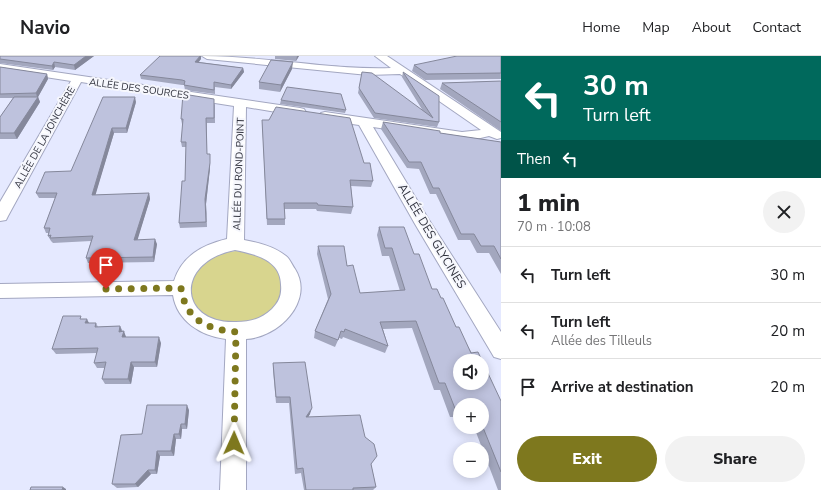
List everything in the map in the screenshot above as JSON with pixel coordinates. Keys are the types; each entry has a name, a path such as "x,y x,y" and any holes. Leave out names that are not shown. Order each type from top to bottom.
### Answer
{"street":[{"path":"207,56 368,72 402,71"},
{"path":"380,56 497,134"},
{"name":"ALLÉE DES SOURCES","path":"0,67 462,136 497,134"},
{"name":"ALLÉE DE LA JONCHÈRE","path":"0,216 77,79"},
{"path":"424,85 442,85"},
{"name":"ALLÉE DU ROND-POINT","path":"235,244 240,103"},
{"name":"ALLÉE DES GLYCINES","path":"364,122 423,224 501,350"},
{"path":"235,244 266,250 279,259 288,270 292,283 291,297 284,311 276,318 255,330 236,332 218,330 202,324 190,313 183,301 181,288 184,274 192,262 204,253 219,247 235,244"},
{"path":"0,291 181,288"},
{"path":"233,490 236,332"}],"shaded area":[{"path":"236,251 245,252 264,259 278,270 282,277 283,286 281,297 276,307 273,311 263,317 249,323 225,323 214,319 203,314 195,306 190,297 190,286 201,265 218,255"}],"building":[{"path":"0,56 86,56 74,65 54,62 52,66 0,59"},
{"path":"160,56 200,56 195,62 243,68 231,85 214,82 214,90 184,85 185,81 182,80 140,75"},
{"path":"457,56 501,56 501,73 427,74 414,65"},
{"path":"271,60 293,62 281,85 259,82"},
{"path":"0,67 47,74 36,93 0,94"},
{"path":"362,72 372,73 433,118 403,72 439,96 439,122 375,113 359,88"},
{"path":"501,81 501,122 442,83"},
{"path":"287,87 341,94 346,110 281,100"},
{"path":"183,94 214,99 214,118 206,118 207,154 210,154 210,163 205,199 206,222 179,223 182,181 185,181 186,142 181,142"},
{"path":"14,97 38,97 14,133 0,133 0,117"},
{"path":"103,97 135,97 126,128 112,128 92,195 149,193 134,240 155,239 153,257 86,258 93,236 50,238 51,235 48,236 50,228 44,228 57,193 36,193 45,172 71,171"},
{"path":"276,107 350,118 364,163 370,163 373,181 350,180 353,207 318,205 317,203 284,203 285,219 267,219 262,120 269,120"},
{"path":"383,122 440,131 440,133 501,142 501,259 494,246 481,246 474,234 461,234 439,188 433,188 421,162 409,162"},
{"path":"379,227 404,227 414,254 419,254 432,289 437,289 441,298 443,298 456,327 459,327 471,353 478,352 479,354 453,354 453,390 489,390 489,375 501,401 501,472 486,434 489,434 489,398 453,398 453,403 445,383 439,383 416,321 380,322 388,346 345,329 344,332 341,331 338,340 315,331 331,294 318,246 344,246 347,266 353,265 360,293 405,290 392,248 385,248"},
{"path":"63,316 81,316 80,319 87,319 85,323 96,323 95,327 120,326 119,332 124,331 122,337 159,337 155,362 131,362 128,379 102,379 106,362 94,363 98,348 52,349"},
{"path":"305,362 312,408 306,417 360,415 365,437 374,444 377,456 371,464 376,487 353,488 353,490 306,490 303,468 297,469 290,397 276,397 273,363"},
{"path":"147,405 187,405 185,424 181,424 179,434 174,434 171,451 157,451 155,470 148,470 135,484 112,484 121,435 142,434"},
{"path":"31,487 63,487 62,490 30,490"}],"route":[{"path":"106,289 181,288 183,301 190,313 202,324 218,330 236,332 234,443"}]}
